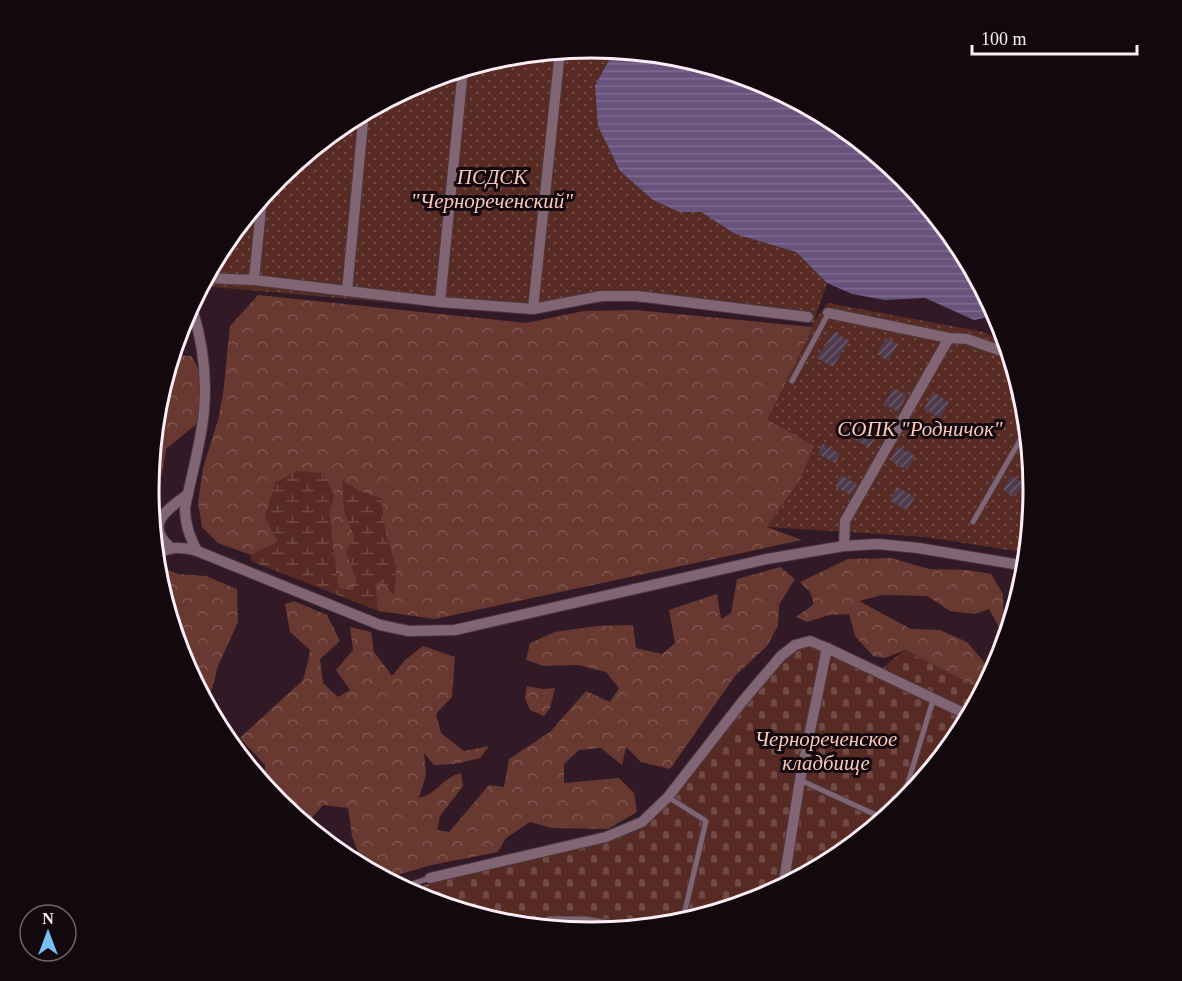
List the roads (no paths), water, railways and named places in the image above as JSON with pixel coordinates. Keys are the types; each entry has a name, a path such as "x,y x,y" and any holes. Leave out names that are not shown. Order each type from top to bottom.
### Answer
{"street":[{"path":"533,309 560,59"},
{"path":"440,302 462,78"},
{"path":"347,291 363,124"},
{"path":"254,280 261,213"},
{"path":"215,278 254,280 440,302 533,309 601,296 637,296 808,317"},
{"path":"828,313 949,338 967,339 999,350"},
{"path":"195,319 205,388 204,414 185,520 189,536 197,551"},
{"path":"844,546 845,521 949,338"},
{"path":"160,520 167,510 188,494"},
{"path":"162,540 170,548"},
{"path":"164,551 184,547 197,551 380,625 409,631 455,630 766,559 844,546 878,544 918,548 1017,564"},
{"path":"430,878 624,831 642,822 657,810 742,702 781,656 795,645 810,641 962,712"},
{"path":"785,877 800,780 827,648"}],"lane":[{"path":"792,381 828,313"},
{"path":"974,522 1020,441"},
{"path":"908,784 933,700"},
{"path":"800,780 876,815"},
{"path":"668,797 706,821 685,912"},
{"path":"413,884 430,878"},
{"path":"548,920 585,919 603,922"}],"park label":[{"name":"ПСДСК \"Чернореченский\"","path":"492,189"},
{"name":"СОПК \"Родничок\"","path":"920,429"},
{"name":"Чернореченское кладбище","path":"826,751"}]}
